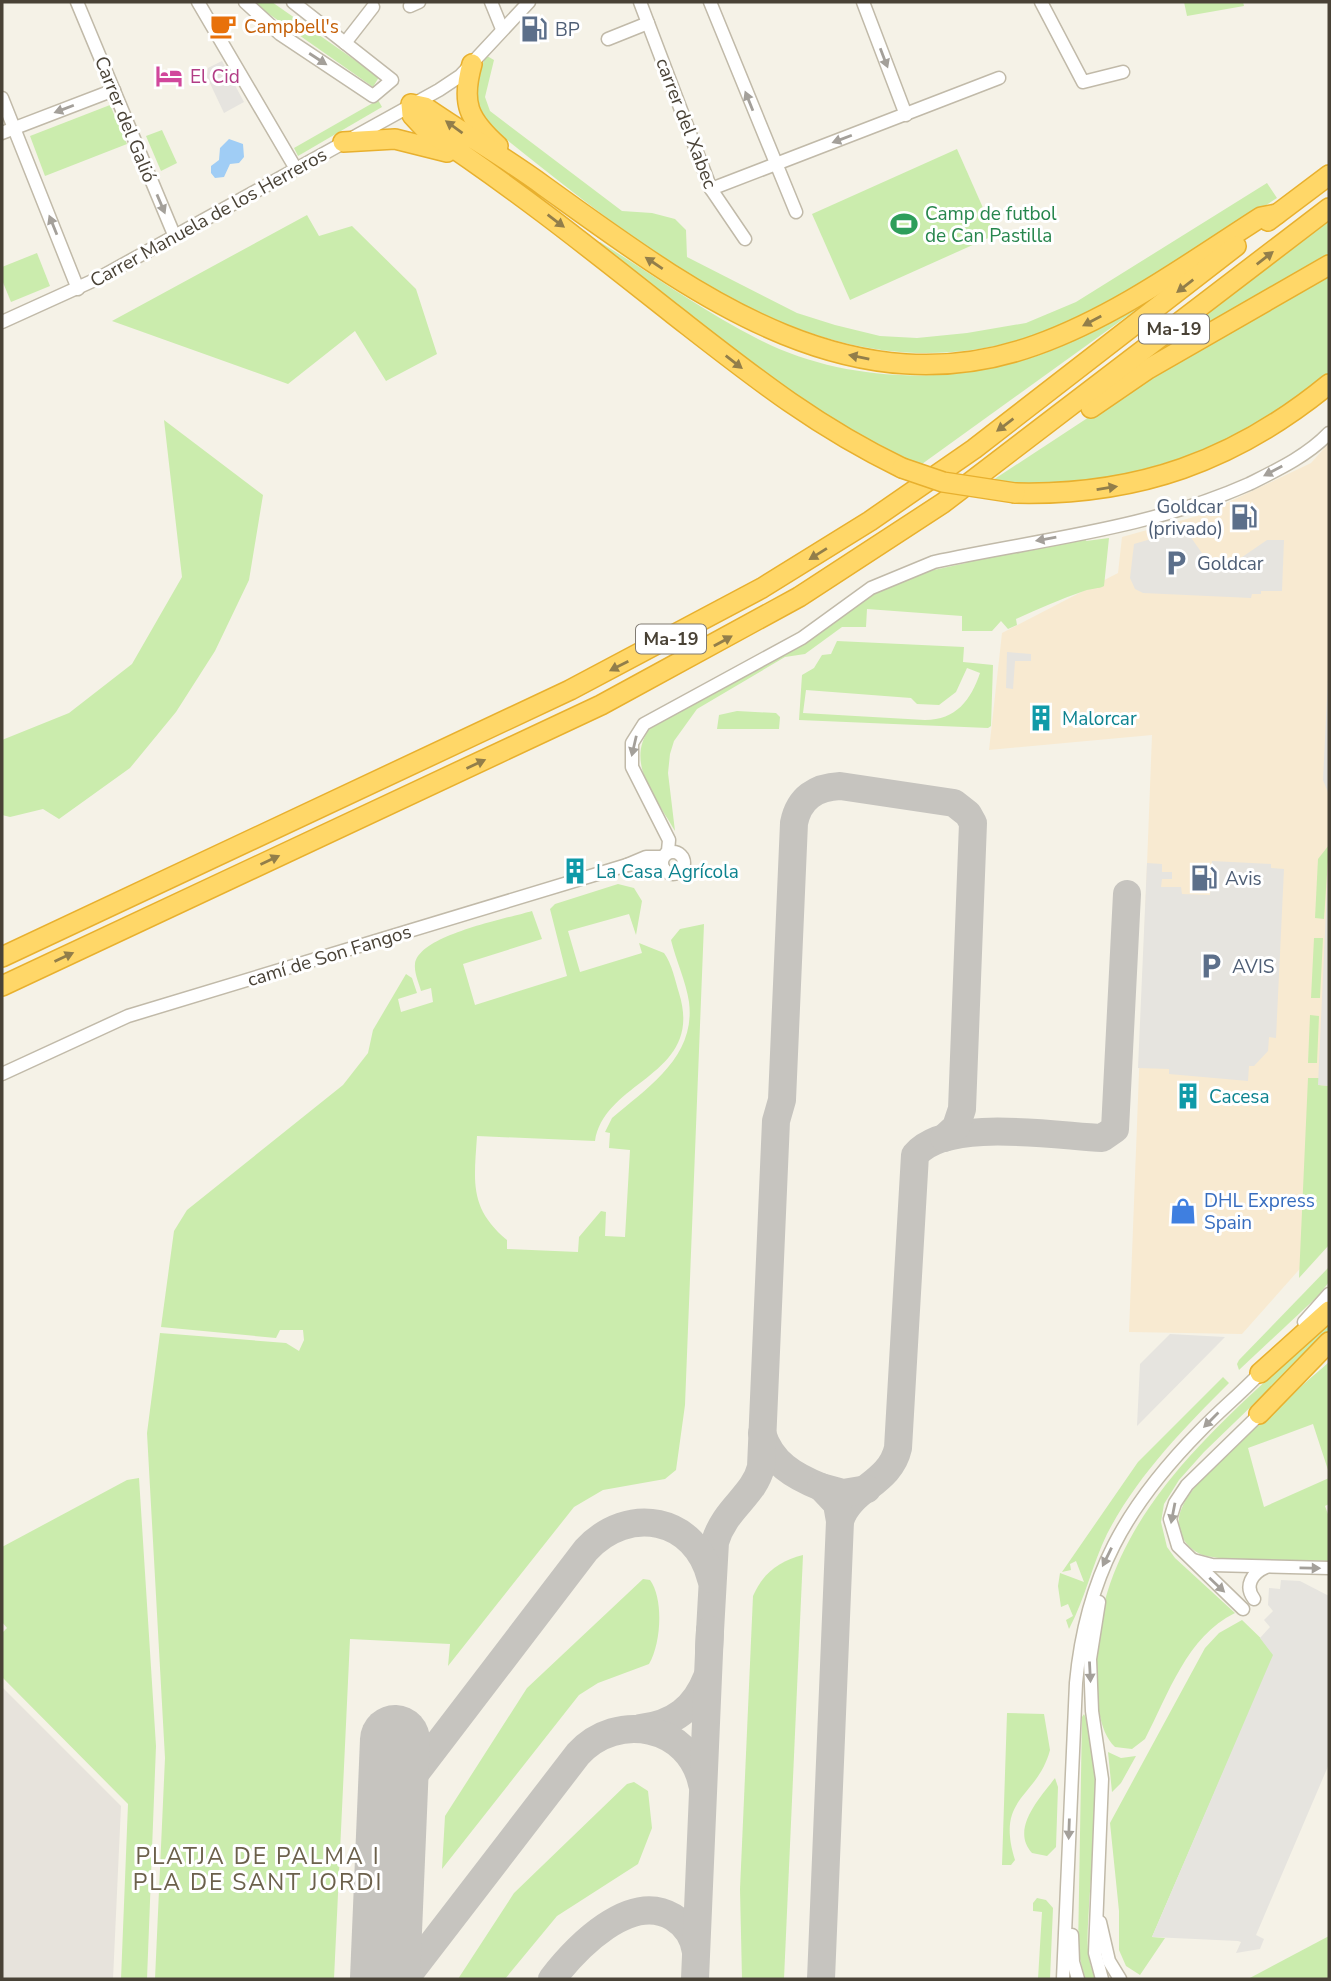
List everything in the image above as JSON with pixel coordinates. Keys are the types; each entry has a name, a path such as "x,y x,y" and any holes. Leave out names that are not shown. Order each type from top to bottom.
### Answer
{"highway":[{"path":"472,64 466,97 472,117 484,133 532,177"},
{"path":"1277,214 1261,217 1119,307 1073,331 991,358 927,365 866,359 817,349 767,330 661,268 532,177 425,107 411,104 412,115 418,123 571,233 808,418 902,468 960,485 1015,494 1108,488 1139,482 1201,463 1274,426 1329,384"},
{"path":"343,142 384,138 420,143 446,151 500,181"},
{"name":"Ma-19","path":"2,957 570,690 762,588 870,521 963,456 1329,175"},
{"name":"Ma-19","path":"2,986 575,717 676,666 848,567 1017,449 1329,208"},
{"path":"1017,449 1056,431 1166,358 1329,265"},
{"path":"1260,1373 1329,1311"},
{"path":"1259,1414 1329,1342"}],"street":[{"name":"Carrer del Galió","path":"77,2 175,237"},
{"path":"245,2 280,34 373,96 384,90 392,80 293,2"},
{"path":"491,2 502,29"},
{"name":"Carrer Manuela de los Herreros","path":"2,322 78,289 452,82 529,2"},
{"name":"carrer del Xabec","path":"640,2 711,189 745,239"},
{"path":"710,2 774,165 796,212"},
{"path":"863,2 906,115"},
{"path":"1041,2 1083,82 1124,72"},
{"path":"202,3 296,169"},
{"path":"345,43 373,7"},
{"path":"608,39 648,23"},
{"path":"711,189 999,78"},
{"path":"8,131 114,90"},
{"path":"2,98 8,131 78,289"},
{"path":"627,865 642,858 665,855 677,852 683,857 684,864 681,871 674,874 664,869 665,855 669,840 631,760 637,733 653,716 793,644 860,595 901,574 948,559 1170,515 1264,477 1307,452 1329,433"},
{"name":"camí de Son Fangos","path":"2,1074 128,1016 627,865 651,863 664,869"},
{"path":"1063,1979 1078,1657 1096,1581 1121,1531 1170,1463 1260,1373 1329,1294"},
{"path":"1243,1609 1183,1552 1172,1535 1170,1519 1175,1503 1212,1457 1329,1353"},
{"path":"1193,1559 1212,1565 1329,1568"},
{"path":"1254,1599 1249,1591 1250,1582 1255,1573 1266,1567"},
{"path":"1096,1581 1099,1599 1090,1659 1092,1711 1102,1779 1095,1960 1102,1979"},
{"path":"1068,1871 1073,1962 1078,1979"},
{"path":"1097,1911 1109,1962 1119,1979"}],"shaded area":[{"path":"222,61 244,102 224,113 207,77 208,68"},
{"path":"1329,443 1329,1236 1242,1334 1129,1332 1152,735 989,750 1002,633 1118,573 1122,537 1201,515 1311,463"},
{"name":"Goldcar","path":"1185,529 1209,563 1232,564 1267,540 1284,540 1282,591 1261,591 1261,594 1252,594 1251,598 1143,593 1135,589 1130,578 1134,544"},
{"path":"1007,652 1031,654 1031,661 1015,661 1013,689 1006,688"},
{"path":"1329,657 1329,795 1323,780"},
{"path":"1329,845 1329,1086 1318,1085"},
{"name":"AVIS","path":"1212,861 1271,864 1271,868 1284,869 1276,1038 1269,1037 1268,1051 1254,1066 1249,1066 1248,1081 1169,1074 1169,1069 1138,1068 1147,863 1162,864 1162,872 1172,872 1172,879 1162,879 1161,887 1181,887 1182,894 1210,895"},
{"path":"1170,1334 1225,1337 1137,1426 1140,1364"},
{"path":"1281,1580 1300,1581 1329,1596 1329,1764 1256,1935 1264,1939 1260,1949 1236,1953 1241,1942 1238,1941 1152,1937 1273,1655 1260,1638 1270,1627 1264,1620 1273,1611 1268,1605 1269,1588 1280,1589"},
{"path":"2,1687 121,1806 113,1979 2,1979"}],"green space":[{"path":"252,2 272,2 379,77 373,87"},
{"path":"1184,2 1243,2 1244,6 1187,16"},
{"path":"487,56 494,60 485,97 490,111 622,211 652,213 675,219 686,230 687,257 797,313 880,336 917,338 1026,323 1076,302 1267,183 1277,198 1149,280 1068,322 984,348 904,352 827,338 753,309 682,270 613,222 483,121 475,97 475,88"},
{"path":"378,100 382,107 298,156 294,148"},
{"path":"110,105 127,144 45,176 30,136"},
{"path":"162,130 177,163 161,171 146,136"},
{"name":"Camp de futbol de Can Pastilla","path":"957,149 995,235 850,300 812,214"},
{"path":"307,215 319,236 352,226 416,289 437,354 386,381 355,331 288,384 112,321"},
{"path":"1329,221 1329,253 1141,365"},
{"path":"600,242 698,305 758,339 791,354 862,372 936,375 1008,364 1070,343 1151,299 922,464 905,460 817,415 597,246"},
{"path":"37,253 50,286 11,302 2,280 2,267"},
{"path":"1329,275 1329,373 1280,411 1199,452 1140,470 1053,486 1030,486 993,480 1194,348"},
{"path":"164,420 263,495 249,580 215,651 176,712 130,768 59,819 43,809 10,817 2,815 2,740 69,713 132,664 182,577"},
{"path":"1085,538 1086,541 1109,538 1104,586 1075,594 1024,615 1016,619 1017,625 1008,629 1001,621 992,631 962,631 962,616 867,609 866,627 842,627 805,654 785,657 697,709 674,741 670,754 668,773 675,831 652,794 642,768 640,754 650,728 807,642 875,592 920,573 966,563 966,560"},
{"path":"837,641 964,647 963,662 993,665 991,726 799,720 802,675 814,668 822,655 831,654","holes":["967,668 980,673 972,692 961,707 936,719 803,713 806,690 911,698 917,704 939,705 956,692"]},
{"path":"737,711 776,713 780,717 779,729 717,729 719,715"},
{"path":"1329,845 1324,919 1315,918 1318,859"},
{"path":"618,884 634,888 642,901 636,935 629,914 568,931 580,972 642,953 639,943 664,953 679,993 683,1021 678,1042 666,1060 616,1103 603,1120 595,1141 477,1136 475,1181 480,1205 486,1217 507,1240 507,1249 578,1252 579,1237 601,1211 606,1212 605,1236 625,1237 630,1150 609,1148 610,1133 605,1132 612,1118 667,1069 685,1039 689,1022 689,1002 671,940 680,929 704,924 685,1405 676,1470 665,1479 603,1490 574,1507 448,1666 450,1644 350,1639 334,1979 155,1979 165,1758 147,1433 160,1333 286,1343 299,1351 304,1340 303,1330 280,1330 276,1338 161,1327 174,1231 187,1210 343,1085 368,1053 373,1030 406,974 412,978 417,993 398,999 401,1012 433,1002 431,988 421,991 415,967 420,954 431,945 465,930 532,911 542,939 463,964 475,1005 567,976 550,909 555,904"},
{"path":"1314,938 1323,938 1320,998 1311,998"},
{"path":"1310,1015 1319,1016 1317,1063 1308,1063"},
{"path":"1308,1078 1319,1078 1319,1085 1329,1086 1329,1245 1299,1278"},
{"path":"1329,1267 1329,1282 1318,1296 1239,1370 1239,1360"},
{"path":"1329,1322 1329,1331 1204,1452 1179,1480 1164,1504 1161,1522 1167,1547 1175,1558 1235,1613 1218,1623 1191,1651 1145,1739 1132,1749 1115,1747 1102,1722 1096,1672 1101,1616 1117,1565 1142,1519 1174,1475 1249,1396"},
{"path":"1329,1362 1329,1473 1313,1424 1248,1448 1264,1507 1329,1478 1329,1504 1325,1506 1329,1517 1329,1561 1226,1559 1194,1551 1179,1529 1179,1516 1190,1494 1225,1454"},
{"path":"1223,1377 1229,1383 1162,1454 1119,1513 1107,1534 1069,1629 1066,1620 1073,1616 1068,1604 1061,1607 1058,1586 1060,1573 1084,1582 1076,1561 1070,1564 1071,1570 1062,1572 1138,1462"},
{"path":"139,1478 156,1746 147,1979 121,1979 128,1804 2,1677 2,1633 7,1628 2,1622 2,1547 127,1480"},
{"path":"803,1555 784,1979 742,1979 740,1889 753,1596 773,1569"},
{"path":"643,1579 650,1580 659,1610 656,1645 649,1664 598,1683 579,1695 442,1869 445,1816 527,1688"},
{"path":"1242,1620 1272,1649 1274,1655 1152,1937 1165,1938 1140,1975 1126,1966 1119,1950 1119,1911 1110,1823 1205,1648 1219,1633"},
{"path":"1007,1713 1044,1714 1050,1750 1044,1766 1014,1810 1010,1823 1010,1839 1015,1860 1011,1865 1002,1865"},
{"path":"1084,1714 1090,1731 1096,1779 1088,1943 1096,1979 1085,1979 1078,1951"},
{"path":"1108,1752 1121,1758 1136,1756 1121,1783 1112,1792"},
{"path":"1055,1778 1058,1787 1056,1847 1047,1856 1032,1853 1026,1844 1026,1824 1035,1804"},
{"path":"634,1782 648,1791 652,1828 638,1864 557,1916 505,1979 458,1979 514,1893 627,1784"},
{"path":"1037,1898 1046,1900 1053,1908 1050,1979 1038,1979 1042,1912 1033,1911 1033,1903"},
{"path":"1329,1936 1329,1979 1248,1979"}],"water":[{"path":"229,139 243,144 244,157 239,163 230,164 224,177 215,178 211,173 211,166 219,160 220,148"}],"taxiway":[{"path":"709,1649 715,1542 725,1520 752,1486 761,1467 776,1121 782,1100 794,823 804,801 823,789 840,786 954,803 968,814 973,823 962,1109 956,1127 944,1138"},
{"path":"840,1521 852,1501 887,1470 898,1448 915,1155 930,1143 976,1132 1031,1132 1102,1138 1115,1129 1127,894"},
{"path":"762,1433 771,1453 785,1467 821,1487"},
{"path":"821,1979 840,1521 837,1504 821,1487 843,1493 867,1489"},
{"path":"392,1822 408,1783 586,1550 603,1535 621,1526 640,1523 659,1524 676,1530 691,1542 703,1558 711,1579"},
{"path":"695,1979 710,1630"},
{"path":"641,1728 664,1723 682,1713 690,1706 707,1677"},
{"path":"405,1979 578,1754 594,1741 612,1732 631,1729 668,1737 683,1748 695,1764 702,1784"},
{"path":"552,1979 589,1939 622,1917 639,1911 656,1911 678,1920 689,1932 696,1952"}],"runway":[{"path":"385,1979 395,1740"}],"place":[{"name":"Campbell's","path":"223,26"},
{"name":"BP","path":"534,29"},
{"name":"El Cid","path":"169,76"},
{"name":"Camp de futbol de Can Pastilla","path":"904,224"},
{"name":"Goldcar (privado)","path":"1244,517"},
{"name":"Goldcar","path":"1176,563"},
{"name":"Malorcar","path":"1041,718"},
{"name":"La Casa Agrícola","path":"575,871"},
{"name":"Avis","path":"1204,878"},
{"name":"AVIS","path":"1211,966"},
{"name":"Cacesa","path":"1188,1096"},
{"name":"DHL Express Spain","path":"1183,1211"}],"district":[{"name":"PLATJA DE PALMA I PLA DE SANT JORDI","path":"258,1869"}]}
